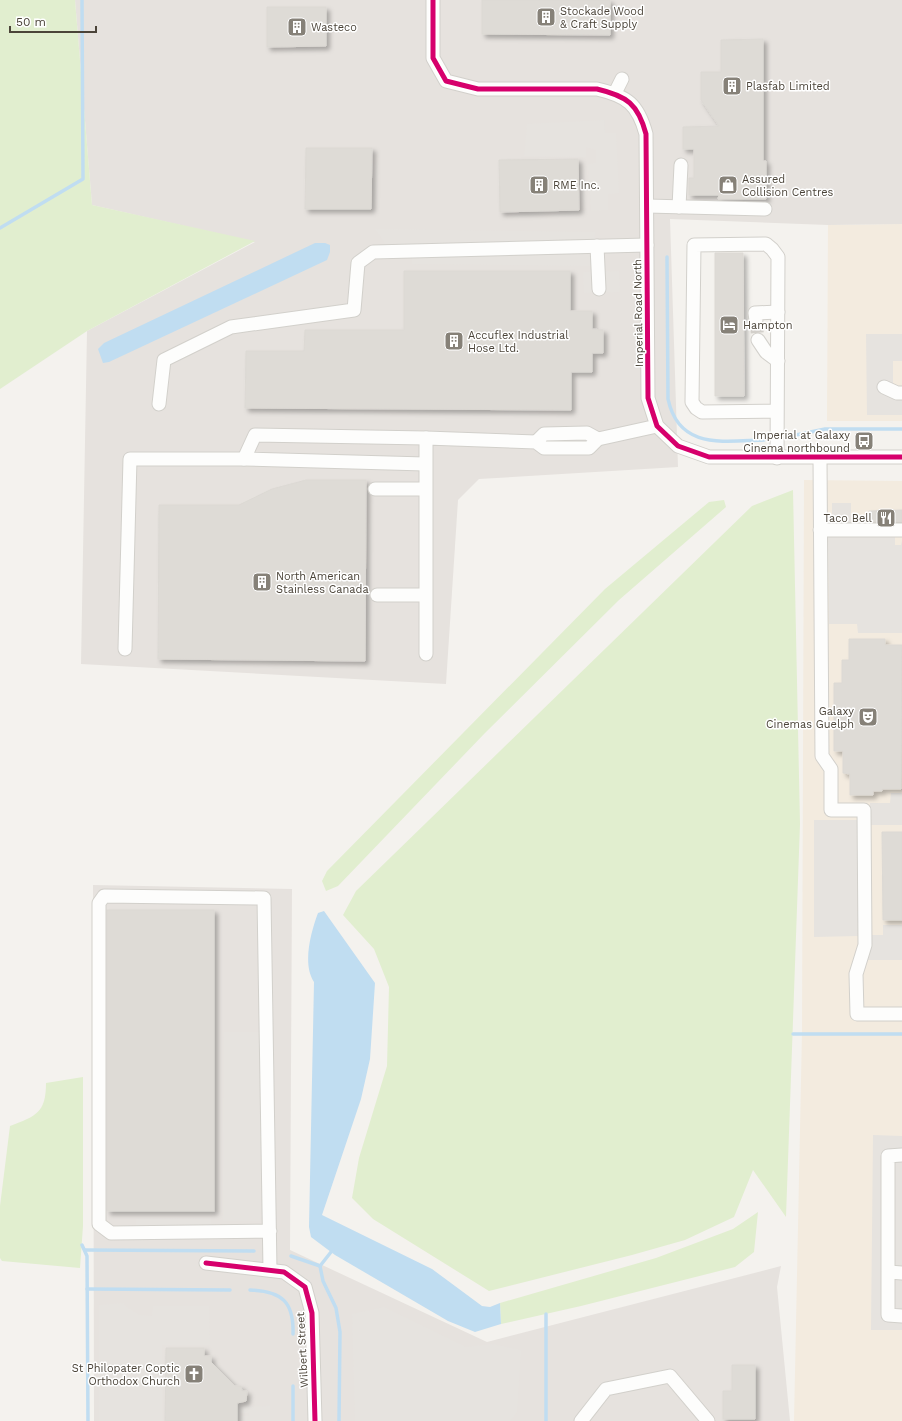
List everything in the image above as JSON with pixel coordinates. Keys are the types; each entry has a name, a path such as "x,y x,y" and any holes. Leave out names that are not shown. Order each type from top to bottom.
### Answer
{"street":[{"name":"Imperial Road North","path":"433,0 433,58 446,81 478,89 597,89 615,93 630,102 641,117 646,134 648,398 657,426 678,446 709,457 902,457"},
{"path":"615,93 622,79"},
{"path":"679,207 681,165"},
{"path":"647,206 765,209"},
{"path":"777,411 702,412 696,408 692,402 694,245 766,244 778,257 777,458"},
{"path":"159,404 164,360 231,327 354,310 358,263 373,252 647,245"},
{"path":"597,246 598,289"},
{"path":"756,320 755,312 778,312"},
{"path":"758,340 766,352 778,361"},
{"path":"884,388 896,393 902,393"},
{"path":"244,459 255,435 426,438 536,442 544,448 589,448 598,439 657,426"},
{"path":"426,438 426,654"},
{"path":"820,458 822,756 831,769 831,810 864,810 865,945 856,974 857,1014 902,1014"},
{"path":"125,649 130,459 244,459 425,464"},
{"path":"375,489 425,489"},
{"path":"820,530 902,530"},
{"path":"377,595 425,595"},
{"path":"270,1231 111,1233 99,1224 99,903 104,896 264,898 270,1231 270,1270"},
{"path":"902,1155 888,1156 895,1272 888,1315 902,1316"},
{"name":"Wilbert Street","path":"206,1263 284,1272 305,1287 312,1313 315,1421"},
{"path":"581,1421 606,1389 670,1376 708,1421"}],"shaded area":[{"path":"75,0 902,0 902,224 828,225 670,219 678,467 479,479 458,500 446,684 81,664 87,331 255,242 92,205"},
{"path":"604,120 605,133 616,133 619,193 608,194 608,210 591,211 588,164 596,163 596,150 586,147 586,157 524,156 527,124"},
{"path":"902,224 902,421 827,421 828,225"},
{"path":"375,229 595,232 594,266 412,264 412,253 392,253"},
{"path":"619,271 620,292 584,293 583,272"},
{"path":"866,334 902,334 902,361 893,361 893,393 902,393 902,415 867,415"},
{"path":"804,480 902,481 902,1421 794,1421 802,1032"},
{"path":"832,503 851,503 851,524 832,524"},
{"path":"828,536 895,536 895,545 901,545 902,541 902,633 858,633 857,624 829,624"},
{"path":"891,793 902,793 902,825 870,825 870,803 890,803"},
{"path":"814,820 858,820 858,936 814,937"},
{"path":"93,885 292,889 290,1250 487,1342 781,1266 777,1287 790,1421 94,1421"},
{"path":"883,925 902,925 902,960 867,960 867,935 883,935"},
{"path":"224,1032 262,1032 260,1221 223,1221"},
{"path":"873,1135 902,1136 902,1330 871,1330"},
{"path":"211,1218 211,1226 136,1227 136,1219"},
{"path":"124,1303 128,1308 140,1315 152,1316 153,1306 209,1306 210,1345 162,1345 162,1421 99,1421 99,1305"},
{"path":"384,1307 466,1347 492,1344 521,1350 517,1412 510,1421 355,1421 352,1314"},
{"path":"270,1406 270,1421 240,1421 240,1416 249,1416 249,1413 240,1413 240,1407"}],"green space":[{"path":"0,0 75,0 92,205 255,241 87,331 0,389"},
{"path":"793,490 800,824 786,1217 753,1170 734,1217 685,1240 489,1291 373,1219 352,1198 359,1158 387,1066 389,987 374,949 343,915 356,891 752,506"},
{"path":"724,500 726,507 619,600 485,733 338,886 326,891 322,881 327,871 605,589 709,502"},
{"path":"83,1077 83,1226 80,1268 2,1261 0,1258 0,1206 10,1126 33,1116 38,1112 44,1101 46,1083"},
{"path":"758,1212 754,1252 735,1267 581,1306 501,1324 500,1303 656,1258 733,1229"}],"water":[{"path":"315,243 325,243 330,245 330,252 327,260 109,362 103,363 98,349 104,343"},
{"path":"324,911 375,983 370,1059 361,1099 322,1215 432,1269 482,1306 490,1307 500,1303 501,1324 475,1332 448,1321 335,1255 311,1237 309,1227 314,982 310,975 308,957 310,938 315,921 318,913"}],"building":[{"name":"Stockade Wood & Craft Supply","path":"482,0 610,0 610,35 482,34"},
{"name":"Wasteco","path":"267,7 326,7 326,46 267,47"},
{"name":"Plasfab Limited","path":"763,39 763,161 766,161 766,199 718,199 719,195 689,195 689,178 694,178 694,149 683,149 683,127 719,126 701,100 701,72 721,72 721,40"},
{"path":"306,148 372,148 371,209 305,209"},
{"name":"RME Inc.","path":"578,159 579,210 500,212 499,160"},
{"name":"Hampton","path":"715,253 743,253 744,396 715,396"},
{"name":"Accuflex Industrial Hose Ltd.","path":"404,271 570,271 570,311 592,311 592,329 603,330 603,353 592,353 592,372 571,372 571,410 245,408 246,351 304,351 305,330 404,330"},
{"name":"North American Stainless Canada","path":"306,480 366,480 365,661 158,659 159,505 239,505 272,489"},
{"name":"Taco Bell","path":"902,510 902,522 869,522 869,511"},
{"name":"Galaxy Cinemas Guelph","path":"849,639 885,639 885,645 902,645 901,789 882,789 882,791 873,791 873,795 850,795 850,774 843,773 843,751 834,751 834,683 842,683 842,660 849,660"},
{"path":"882,832 902,832 902,920 883,920"},
{"path":"107,910 214,910 214,1211 107,1211"},
{"name":"St Philopater Coptic Orthodox Church","path":"166,1348 204,1348 204,1356 211,1356 211,1362 235,1386 241,1386 242,1391 247,1391 246,1401 237,1403 237,1421 165,1421"},
{"path":"732,1365 755,1365 755,1419 723,1419 723,1391 732,1391"}],"waterway":[{"path":"0,228 83,179 82,0"},
{"path":"667,257 668,399 674,415 682,427 692,435 705,439 719,441 764,440"},
{"path":"796,435 825,429 902,429"},
{"path":"793,1034 902,1034"},
{"path":"82,1245 87,1256 88,1421"},
{"path":"85,1250 254,1251"},
{"path":"320,1266 331,1252"},
{"path":"291,1256 320,1266 323,1281 336,1308 340,1332 339,1421"},
{"path":"87,1289 230,1290"},
{"path":"250,1290 270,1293 284,1300 291,1314 293,1334"},
{"path":"546,1314 546,1421"},
{"path":"293,1386 293,1421"}],"tunnel":[{"path":"756,320 758,340"}],"cycle path":[{"path":"433,0 433,58 446,81 478,89 597,89 624,98 635,108 639,115 646,134 648,398 657,426 678,446 709,457 902,457"},
{"path":"206,1263 284,1272 305,1287 312,1313 315,1421"}],"place":[{"name":"Stockade Wood & Craft Supply","path":"546,17"},
{"name":"Wasteco","path":"297,27"},
{"name":"Plasfab Limited","path":"732,86"},
{"name":"RME Inc.","path":"539,185"},
{"name":"Assured Collision Centres","path":"728,185"},
{"name":"Hampton","path":"729,325"},
{"name":"Accuflex Industrial Hose Ltd.","path":"454,341"},
{"name":"Imperial at Galaxy Cinema northbound","path":"864,441"},
{"name":"Taco Bell","path":"886,518"},
{"name":"North American Stainless Canada","path":"262,582"},
{"name":"Galaxy Cinemas Guelph","path":"868,717"},
{"name":"St Philopater Coptic Orthodox Church","path":"194,1374"}]}
